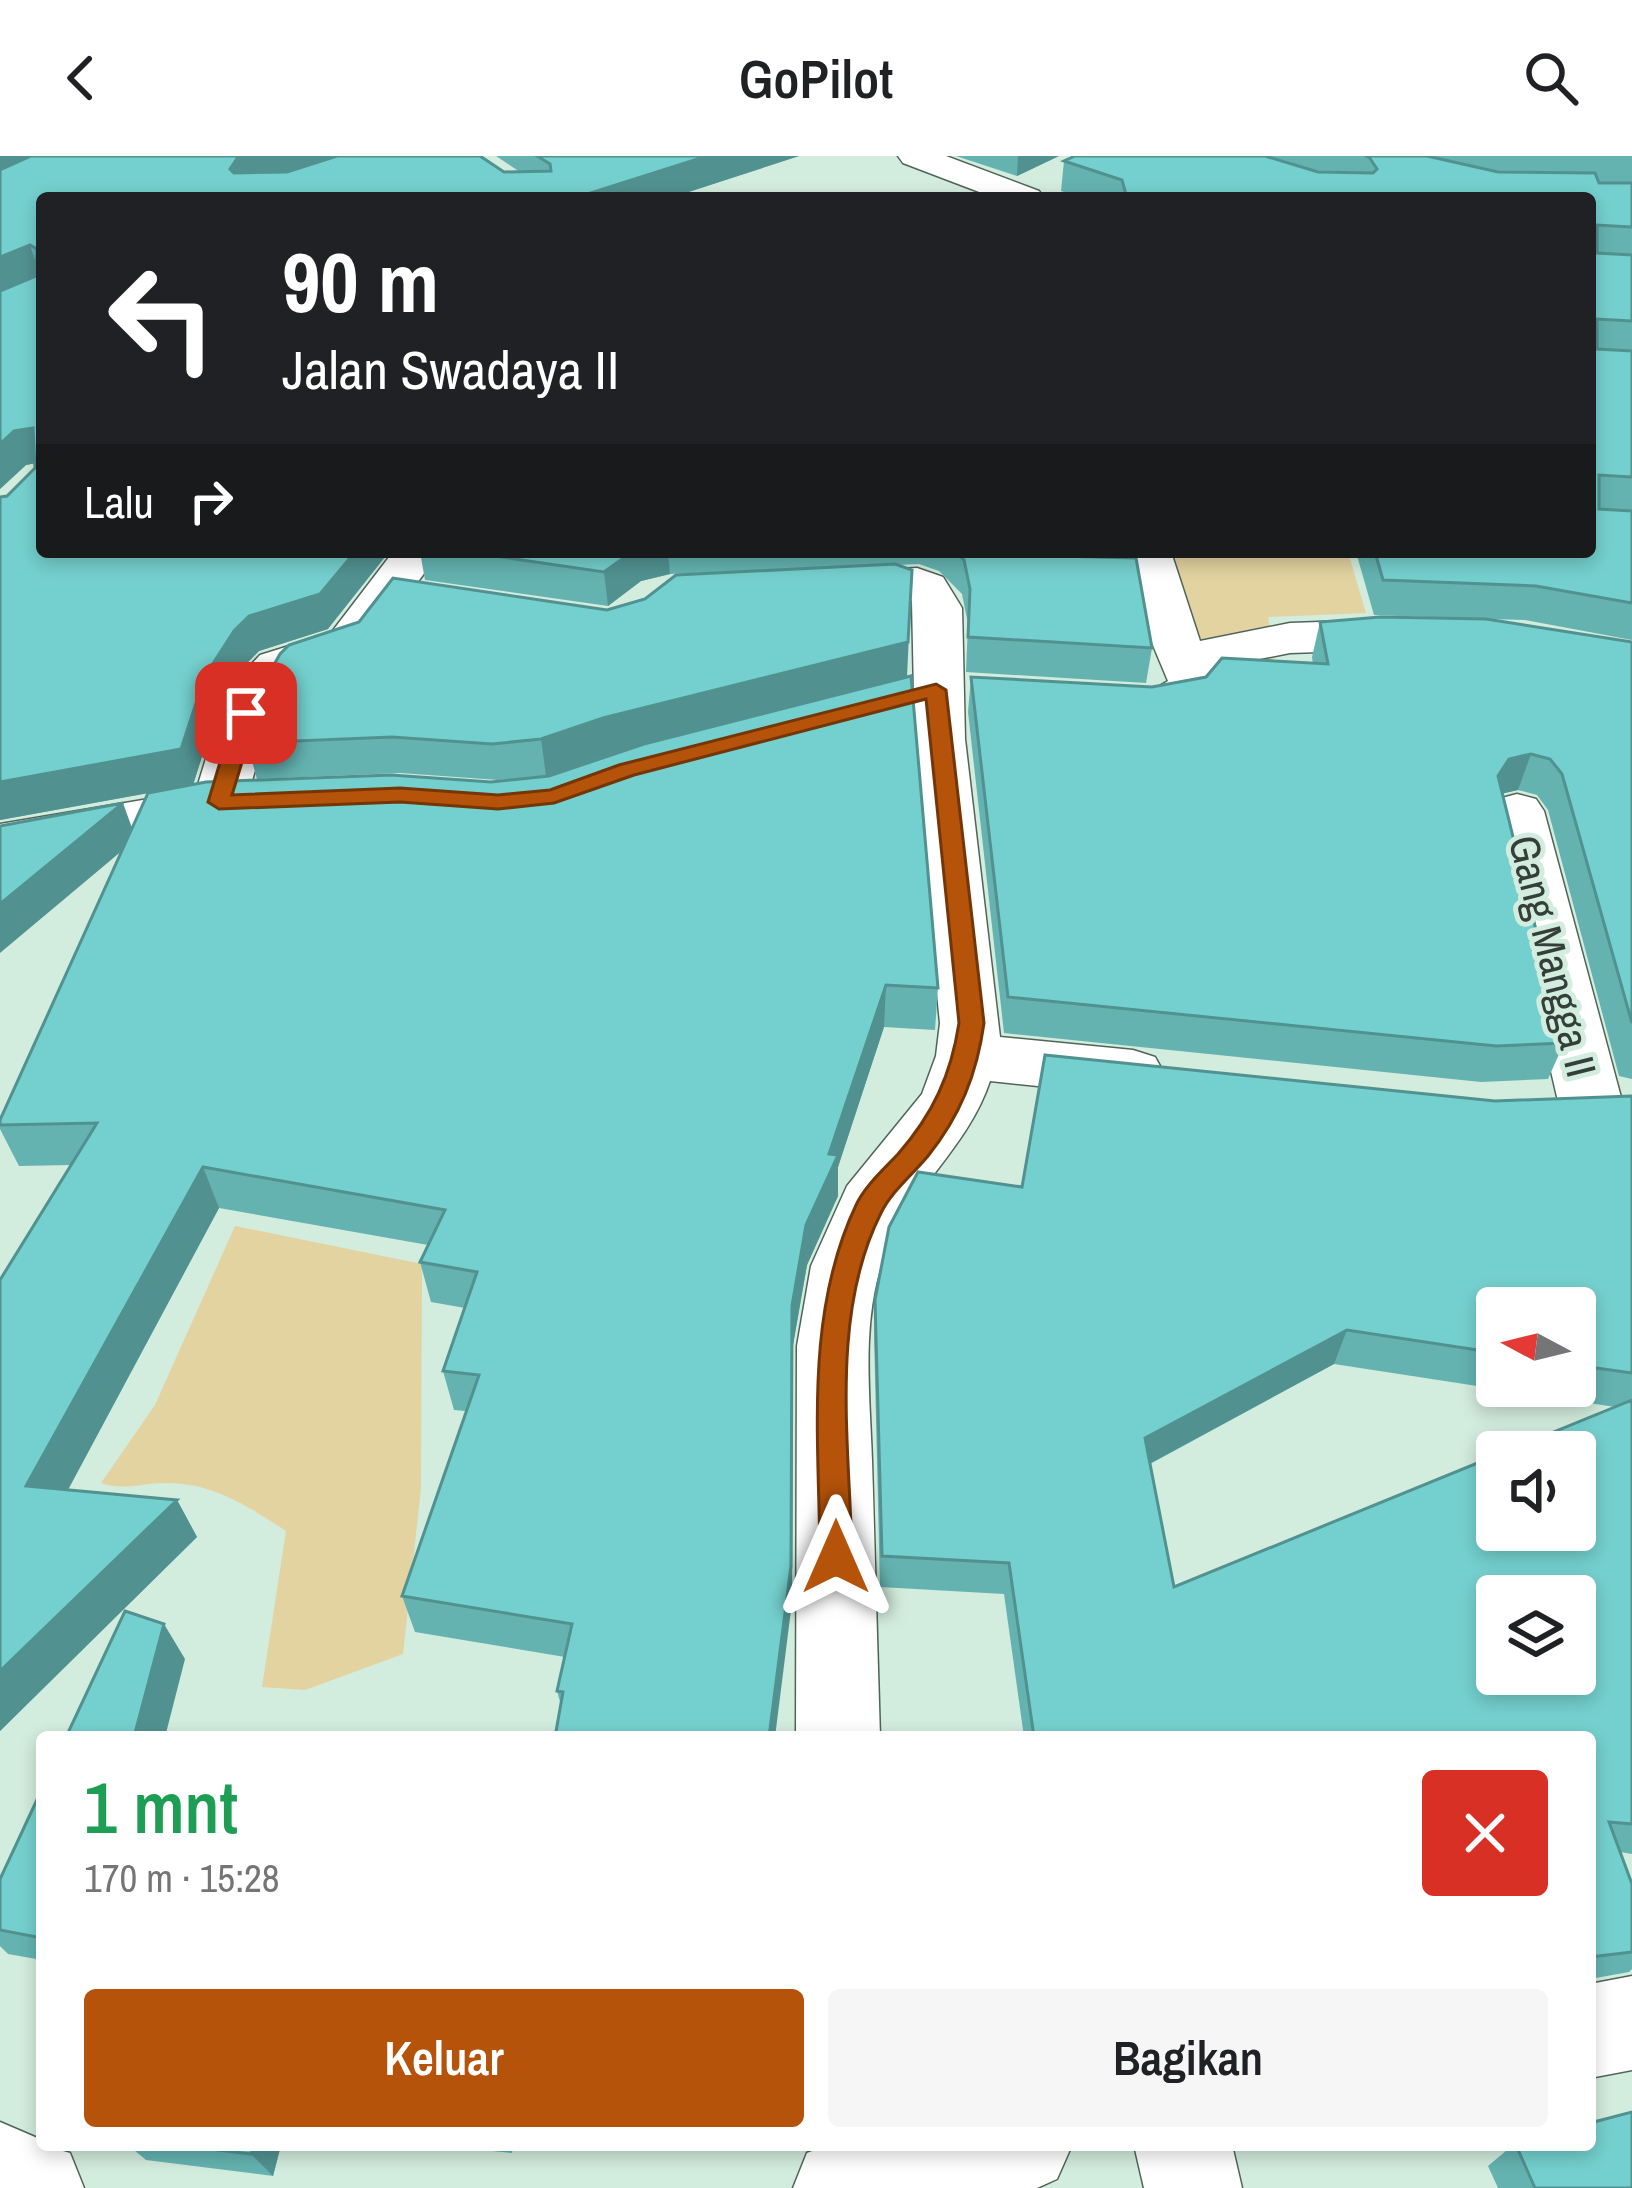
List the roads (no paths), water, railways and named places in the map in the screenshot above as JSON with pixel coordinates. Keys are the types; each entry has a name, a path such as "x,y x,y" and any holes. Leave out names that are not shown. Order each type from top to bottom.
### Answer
{"street":[{"path":"915,156 1014,192"},
{"path":"1027,192 1057,173"},
{"path":"1067,699 1171,700 1193,687 1186,659 1166,619 1150,558"},
{"path":"219,802 246,713 278,667 348,643 402,573 455,603"},
{"path":"758,587 894,581 930,589 939,601 936,695 971,1023 967,1056 952,1100 921,1146 871,1204 846,1266 833,1346 838,1731"},
{"path":"1186,659 1290,638 1449,634"},
{"path":"0,842 219,802 286,800"},
{"name":"Gang Mangga II","path":"1516,812 1611,1102 1525,1106"},
{"path":"967,1056 1201,1080"},
{"path":"1596,2030 1632,2023"},
{"path":"843,2151 843,2188 997,2151"},
{"path":"1184,2151 1193,2188"},
{"path":"0,2171 35,2188"}]}
